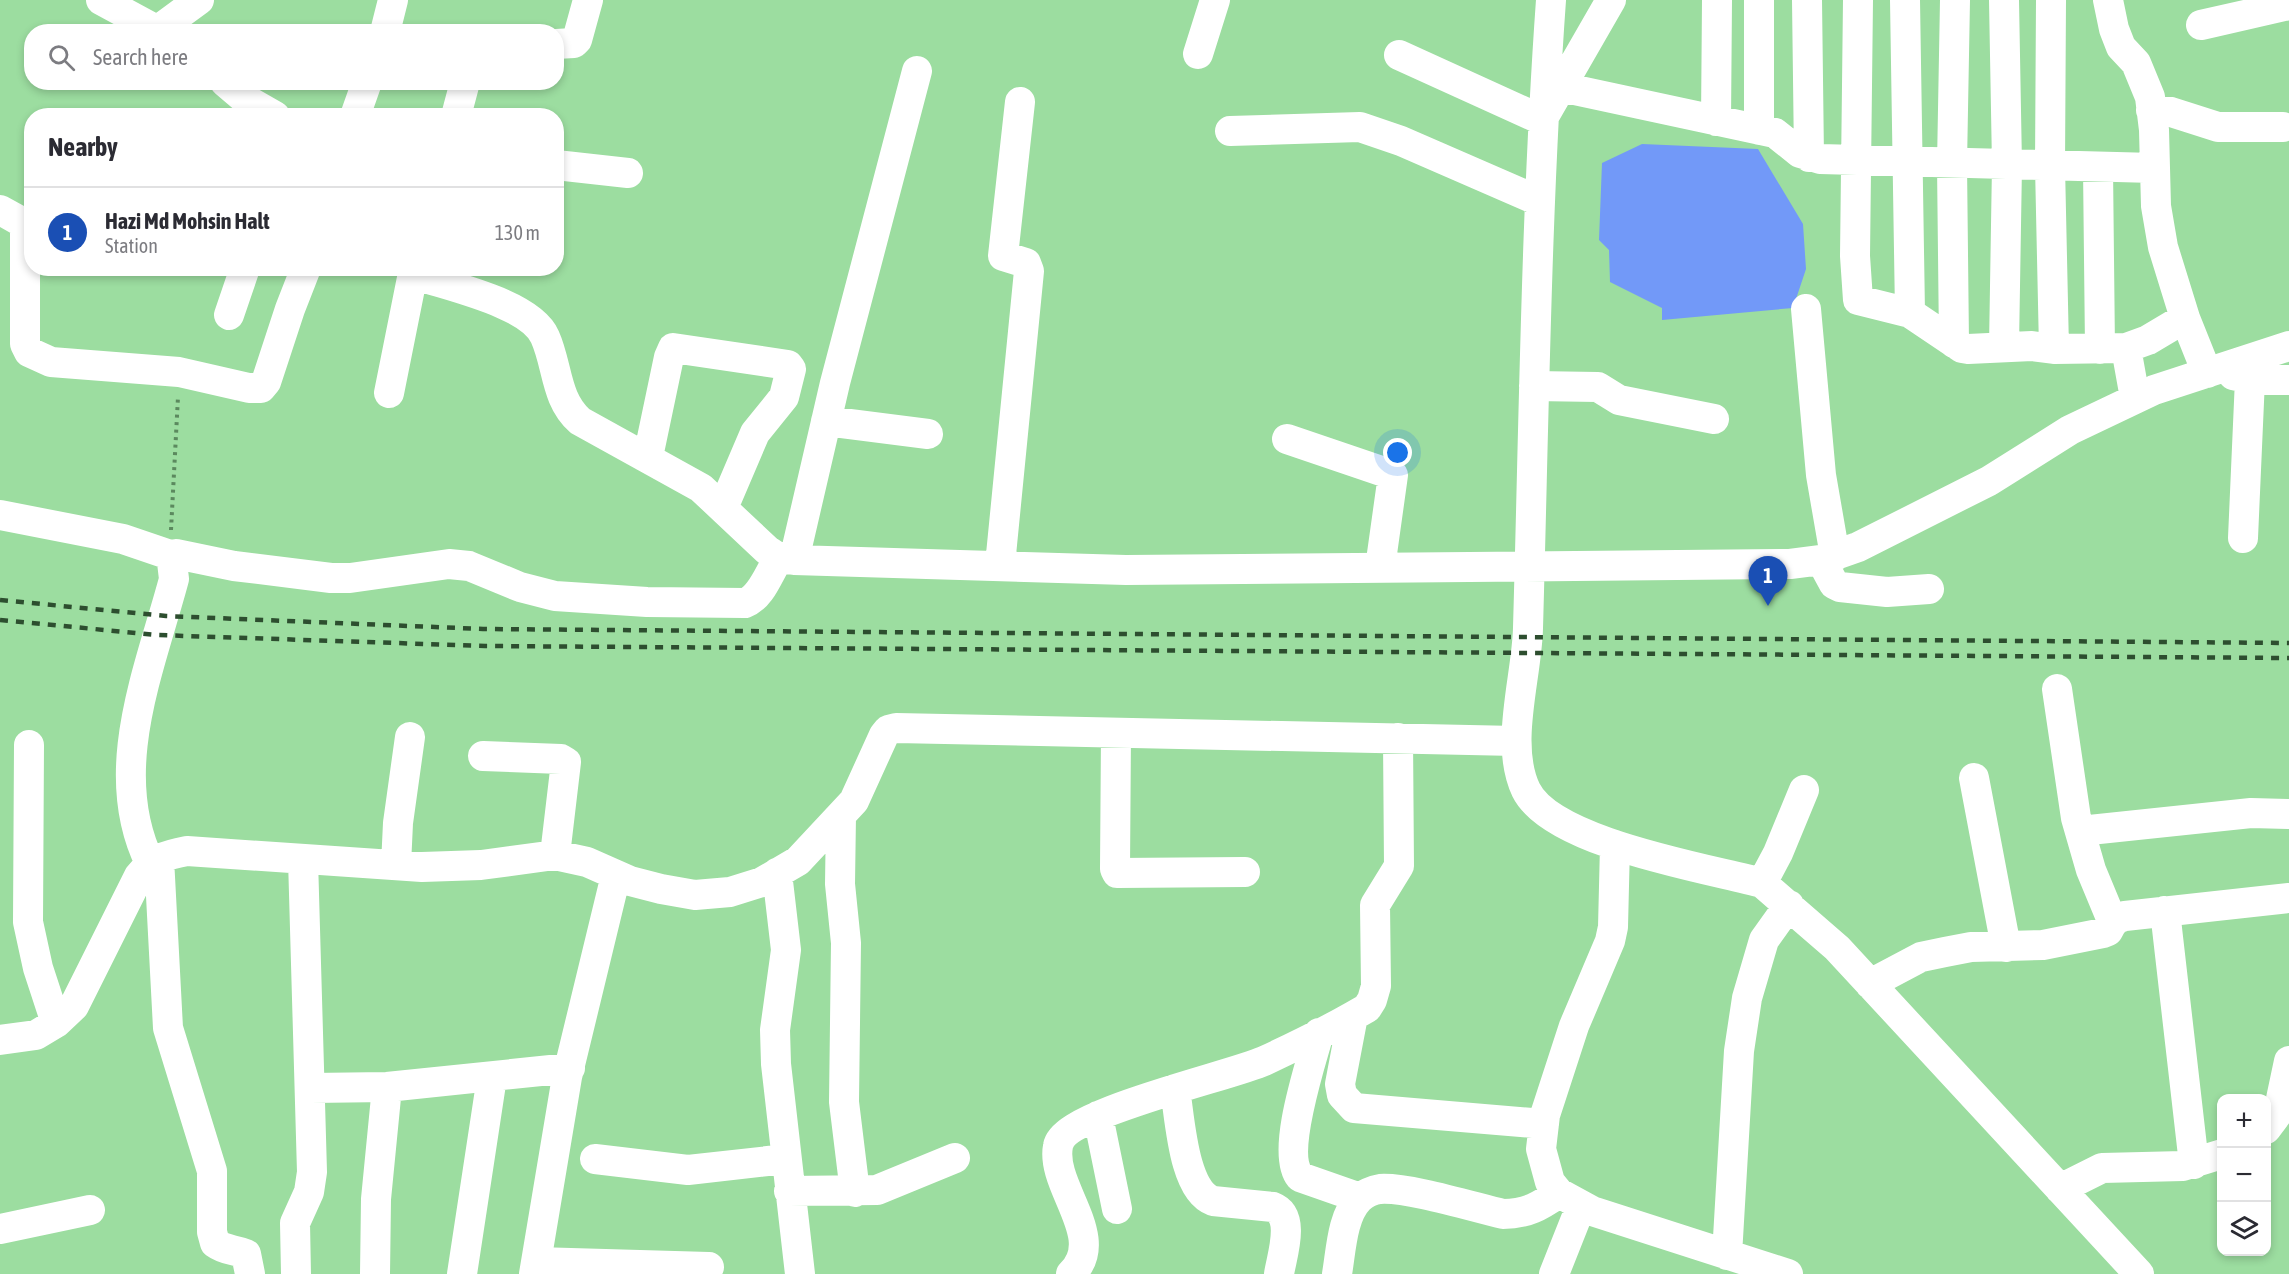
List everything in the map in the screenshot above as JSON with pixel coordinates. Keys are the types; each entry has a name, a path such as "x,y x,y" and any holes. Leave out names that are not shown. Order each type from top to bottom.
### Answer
{"street":[{"path":"101,0 146,24"},
{"path":"168,24 199,0"},
{"path":"387,24 393,0"},
{"path":"564,44 574,43 577,40 588,0"},
{"path":"1198,54 1215,0"},
{"path":"1551,0 1542,120 1539,201 1528,638 1516,741 1526,790 1540,807 1587,837 1762,883 1837,948 2139,1274"},
{"path":"1542,120 1611,0"},
{"path":"1716,121 1717,0"},
{"path":"1759,0 1759,130"},
{"path":"1808,0 1809,157"},
{"path":"1858,0 1855,160 1856,292 1858,300 1910,314 1954,343 1968,349 2044,346 2054,349 2113,349 2148,340 2185,318"},
{"path":"1905,0 1910,314"},
{"path":"1954,343 1952,164 1955,0"},
{"path":"2004,0 2007,165 2004,347"},
{"path":"2051,0 2049,166 2054,349"},
{"path":"2108,0 2114,29 2121,46 2136,63 2150,97 2156,206 2163,247 2185,318 2213,371 2250,379 2289,380"},
{"path":"2201,25 2289,6"},
{"path":"1398,55 1542,120"},
{"path":"0,515 123,539 171,555 180,554 234,566 350,578 449,564 469,566 520,587 555,596 603,600 734,603 753,600 787,559 826,422 916,71"},
{"path":"1561,87 1779,135 1800,153 1809,157 1952,164 2154,168"},
{"path":"234,90 260,108"},
{"path":"358,108 364,90"},
{"path":"458,108 463,90"},
{"path":"1000,565 1029,271 1026,263 1003,256 1020,102"},
{"path":"2151,110 2171,112 2218,127 2283,127"},
{"path":"1230,131 1360,127 1385,134 1539,201"},
{"path":"564,166 628,173"},
{"path":"2098,167 2113,349 2135,398"},
{"path":"0,210 14,216 24,225"},
{"path":"25,276 25,344 29,352 51,362 179,372 249,388 265,385 303,276"},
{"path":"229,315 242,276"},
{"path":"388,393 414,276"},
{"path":"419,276 516,309 538,325 545,336 563,399 570,412 580,421 700,488 787,559 1126,570 1790,564 1828,558 1949,502 1989,481 2070,430 2135,398 2289,346"},
{"path":"1806,309 1828,558 1840,587 1887,592 1929,589"},
{"path":"648,457 669,357 673,348 788,364 791,369 784,397 755,433 723,508"},
{"path":"2243,538 2250,379"},
{"path":"1534,386 1598,387 1619,400 1714,419"},
{"path":"826,422 928,434"},
{"path":"1287,439 1393,475 1380,568"},
{"path":"171,555 174,579 141,690 134,728 132,789 135,816 144,849 155,860 168,1028 212,1171 212,1232 215,1244 226,1251 237,1250 246,1254 250,1274"},
{"path":"2058,689 2080,831 2091,870 2113,923"},
{"path":"0,1040 36,1035 56,1023 74,1006 129,893 155,860 187,851 396,865 481,865 555,855 587,862 630,881 695,895 730,892 762,882 798,861 854,801 888,730 896,728 1516,741"},
{"path":"1116,732 1115,869 1117,873 1245,872"},
{"path":"396,865 398,824 410,737"},
{"path":"1071,1274 1081,1261 1084,1245 1082,1229 1059,1168 1058,1145 1063,1135 1072,1128 1098,1116 1263,1061 1353,1016 1367,1008 1372,1000 1376,986 1375,905 1399,866 1398,738"},
{"path":"29,745 28,922 38,968 56,1023"},
{"path":"483,756 564,759 566,766 555,855"},
{"path":"1974,778 2006,947"},
{"path":"1762,883 1778,853 1804,790"},
{"path":"2080,831 2251,813 2289,814"},
{"path":"841,815 840,884 846,943 844,1102 855,1192"},
{"path":"1615,845 1613,927 1610,940 1574,1026 1544,1124 1542,1149 1550,1182 1570,1200 1788,1274"},
{"path":"296,1274 295,1223 309,1192 312,1172 303,859"},
{"path":"777,873 786,950 775,1030 775,1053 800,1274"},
{"path":"616,875 570,1068 535,1268 709,1267"},
{"path":"1870,984 1921,957 1971,947 2043,945 2103,933 2108,931 2118,918 2289,898"},
{"path":"1727,1255 1739,1052 1747,998 1764,940 1789,905"},
{"path":"2165,911 2194,1164"},
{"path":"1353,1016 1340,1084 1342,1095 1354,1108 1544,1124"},
{"path":"1319,1033 1302,1099 1293,1161 1300,1177 1360,1198"},
{"path":"2276,1126 2289,1061"},
{"path":"311,1088 387,1087 570,1068"},
{"path":"462,1274 492,1077"},
{"path":"375,1274 376,1199 387,1087"},
{"path":"1175,1089 1190,1173 1205,1198 1213,1202 1273,1207 1279,1209 1284,1217 1283,1249 1279,1274"},
{"path":"1098,1116 1117,1209"},
{"path":"2060,1190 2091,1172 2108,1167 2194,1164 2217,1156"},
{"path":"789,1191 877,1190 955,1158"},
{"path":"595,1159 688,1170 786,1159"},
{"path":"1337,1274 1346,1226 1360,1198 1372,1191 1389,1190 1515,1214 1570,1200"},
{"path":"1554,1274 1570,1200"},
{"path":"0,1229 90,1210"}],"path":[{"path":"171,555 179,372"}],"water":[{"path":"1642,144 1758,149 1803,224 1806,269 1793,308 1662,320 1662,308 1610,282 1609,250 1599,240 1602,163"}],"railway":[{"path":"0,600 166,616 483,629 2289,643"},
{"path":"0,620 157,635 485,646 2289,658"}],"place":[{"name":"Hazi Md Mohsin Halt","path":"1768,606"}]}
